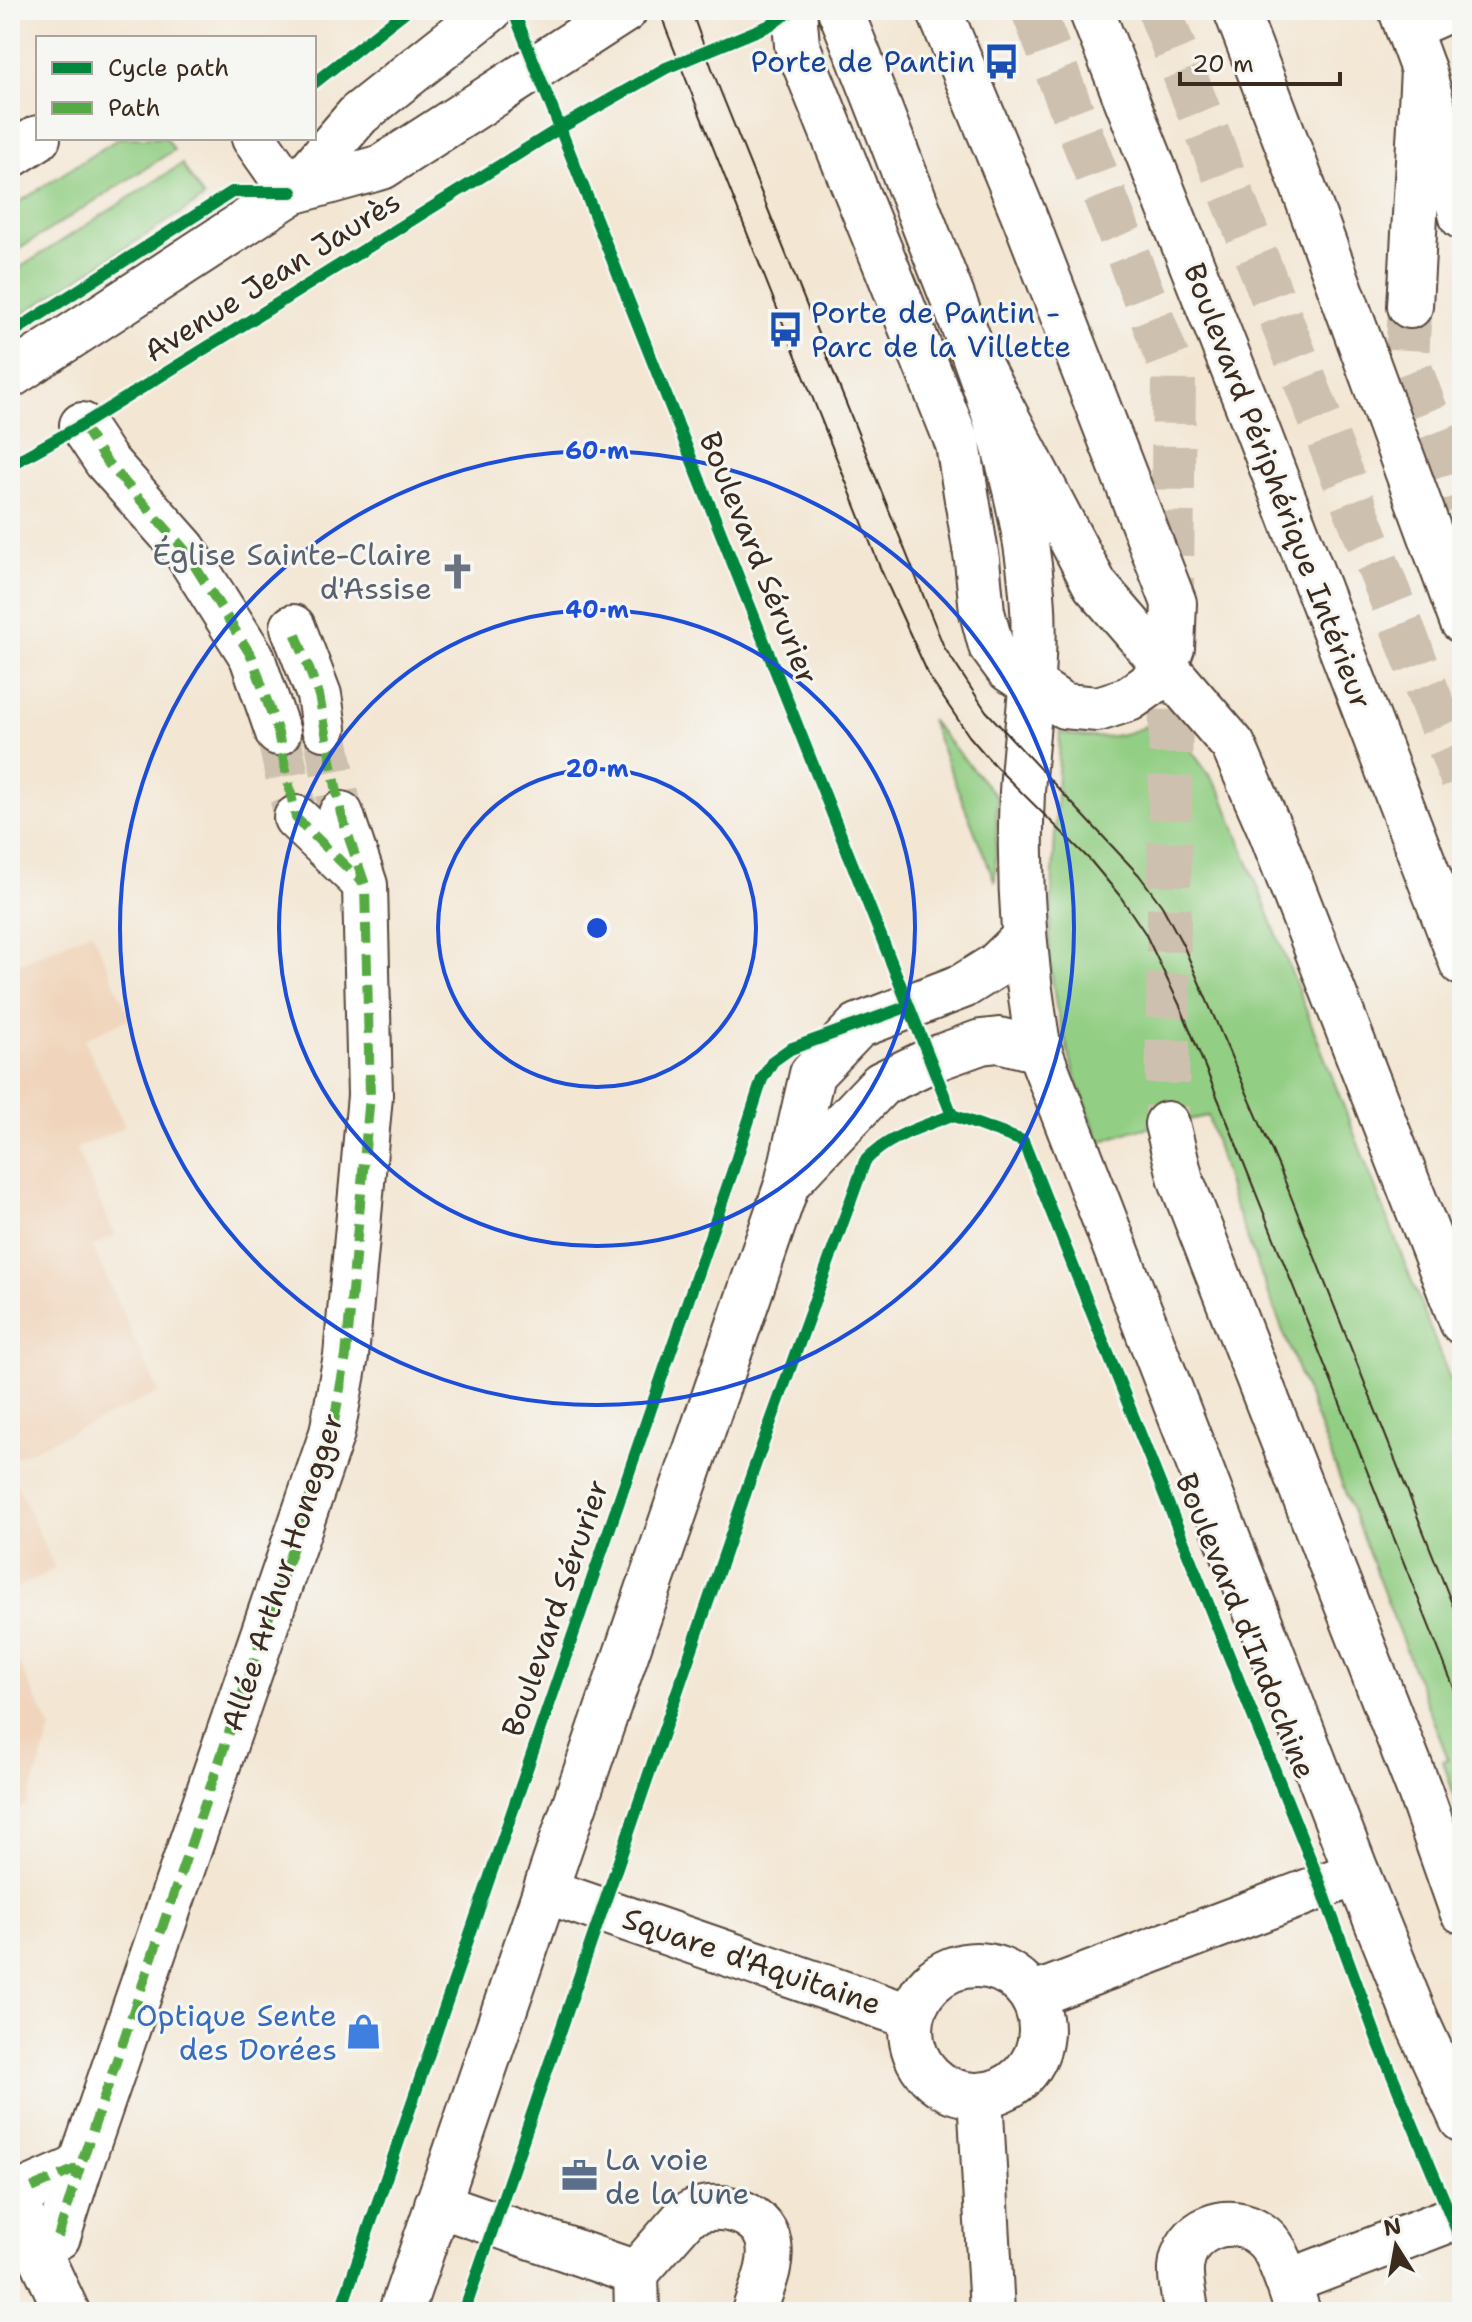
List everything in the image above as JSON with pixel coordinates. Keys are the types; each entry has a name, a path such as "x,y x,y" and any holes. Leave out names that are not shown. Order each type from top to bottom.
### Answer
{"main road":[{"name":"Avenue Jean Jaurès","path":"10,376 292,192 359,114 490,10"},
{"name":"Avenue Jean Jaurès","path":"292,192 382,167 625,10"},
{"path":"794,10 797,45 958,444 977,560 982,612 991,646 1008,669 1064,706 1098,709 1129,699 1149,685 1164,665 1172,648 1174,603 1025,218 939,10"},
{"path":"840,10 982,370 1095,585 1233,745 1299,903 1462,1322"},
{"name":"Boulevard Périphérique Intérieur","path":"1091,10 1255,424 1462,963"},
{"path":"1236,10 1462,621"},
{"path":"1448,10 1404,19 1423,70 1462,217"},
{"path":"1410,306 1423,70"},
{"path":"10,156 36,139"},
{"path":"255,140 292,192"},
{"path":"401,2312 787,1184 812,1074 858,1026 963,986 995,966 1024,938 1022,793 1032,685 1033,597 1022,520 982,370"},
{"path":"82,425 106,461 184,549 252,657 278,733"},
{"path":"293,627 319,695 324,728"},
{"name":"Allée Arthur Honegger","path":"58,2237 332,1433 346,1356 370,1096 365,885 341,814"},
{"path":"296,818 365,885"},
{"name":"Boulevard d'Indochine","path":"1024,938 1039,1050 1357,1873 1418,2024 1462,2120"},
{"path":"787,1184 881,1084 931,1060 981,1042 999,1040 1039,1050"},
{"path":"1167,1124 1181,1180 1415,1777 1462,1911"},
{"path":"992,2312 980,2095 1002,2091 1020,2079 1034,2061 1041,2041 1040,2015 1032,1996 1357,1873"},
{"name":"Square d'Aquitaine","path":"546,1891 912,2017"},
{"name":"Square d'Aquitaine","path":"980,2095 944,2087 929,2075 918,2060 911,2042 912,2017 921,1993 939,1975 962,1965 988,1965 1012,1974 1032,1996"},
{"path":"67,2312 21,2189 80,2167"},
{"path":"437,2204 637,2293 686,2216 696,2209 733,2209 765,2230 770,2246 769,2265 754,2312"},
{"path":"1186,2312 1181,2267 1188,2246 1201,2230 1222,2224 1242,2225 1261,2234 1276,2252 1293,2297 1452,2219"}],"shaded area":[{"path":"92,931 130,1018 84,1039 125,1127 76,1149 115,1235 92,1247 159,1393 10,1460 10,968"},
{"path":"10,1469 55,1569 10,1591"},
{"path":"10,1645 51,1730 27,1805 10,1813"}],"green space":[{"path":"116,140 167,140 174,150 10,255 10,208"},
{"path":"182,164 204,198 10,322 10,274"},
{"path":"1166,715 1221,792 1462,1410 1462,1820 1443,1761 1448,1759 1232,1199 1208,1116 1131,1131 1100,1142 1075,1077 1056,1006 1049,955 1060,733 1089,737 1115,736 1140,729"},
{"path":"930,720 997,797 995,882"}],"tunnel":[{"path":"1033,10 1174,375 1167,1124"},
{"path":"1159,10 1462,779"},
{"path":"1410,306 1407,360 1462,507"},
{"path":"324,728 341,814"},
{"path":"278,733 296,818"}],"tram line":[{"path":"660,10 881,570 930,678 969,736 995,766 1090,860 1120,896 1145,933 1181,1008 1462,1708"},
{"path":"691,10 718,85 944,647 986,711 1139,875 1162,906 1183,945 1284,1179 1462,1629"}],"marked path":[{"path":"82,425 106,461 184,549 252,657 278,733 296,818 362,882"},
{"path":"32,2188 80,2167 332,1433 346,1356 370,1096 365,885 341,814 319,695 293,627"},
{"path":"58,2237 80,2167"}],"cycle path":[{"path":"316,81 407,10"},
{"name":"Boulevard Sérurier","path":"513,10 952,1115 1023,1141 1321,1886 1377,2039 1462,2243"},
{"path":"10,465 82,425 560,128 666,68 768,26 793,10"},
{"path":"10,334 232,192 292,192"},
{"name":"Boulevard Sérurier","path":"340,2312 762,1079 773,1061 790,1049 909,1006"},
{"path":"464,2312 753,1471 865,1161 895,1139 952,1115"}],"place":[{"name":"Porte de Pantin","path":"1001,61"},
{"name":"Porte de Pantin - Parc de la Villette","path":"785,329"},
{"name":"Église Sainte-Claire d'Assise","path":"458,571"},
{"name":"Optique Sente des Dorées","path":"363,2032"},
{"name":"La voie de la lune","path":"579,2176"}]}
